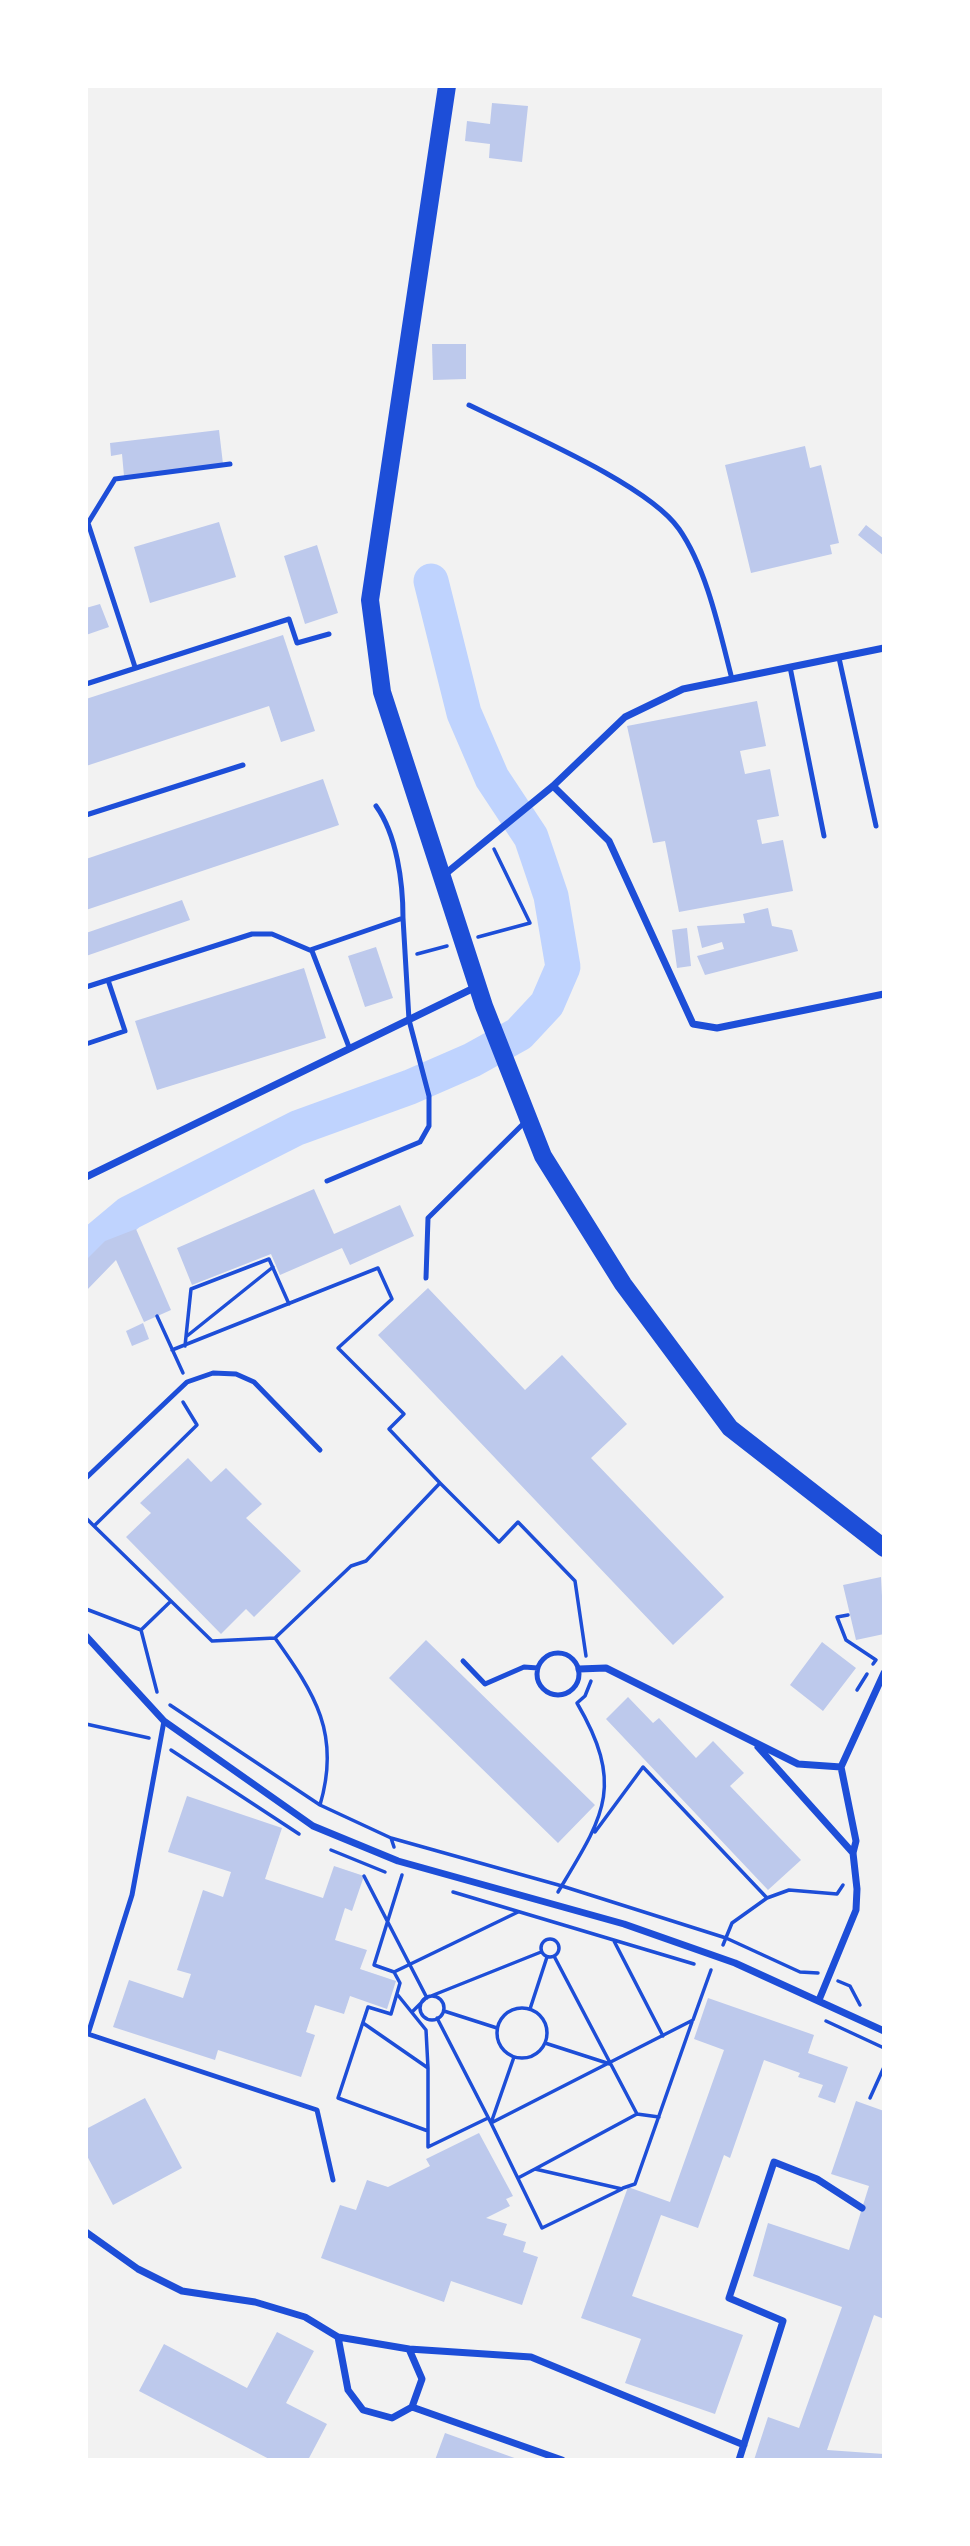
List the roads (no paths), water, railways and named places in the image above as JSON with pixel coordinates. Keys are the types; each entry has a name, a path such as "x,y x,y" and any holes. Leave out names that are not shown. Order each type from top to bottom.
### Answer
{"main road":[{"path":"447,86 370,600 382,692 484,1006 542,1156 623,1284 730,1428 884,1548"}],"street":[{"path":"441,877 553,786 625,717 682,689 884,648"},
{"path":"553,786 609,841 693,1024 717,1028 884,994"},
{"path":"86,1177 349,1046 478,986"},
{"path":"86,1636 164,1721 313,1826 398,1861 624,1924 718,1957 884,2031"},
{"path":"579,1669 606,1668 798,1764 841,1768"},
{"path":"819,2000 856,1910 857,1889 853,1853 856,1841 841,1768 884,1673"},
{"path":"755,1744 853,1853"},
{"path":"739,2460 783,2321 729,2298 774,2162 817,2179 862,2208"},
{"path":"86,2232 138,2269 182,2291 255,2302 305,2317 338,2337 409,2349 531,2357 744,2445"},
{"path":"338,2337 348,2390 363,2410 392,2418 412,2407 422,2379 409,2349"},
{"path":"412,2407 562,2460"}],"lane":[{"path":"469,405 648,498 679,529 712,599 732,679"},
{"path":"135,667 88,523 115,479 230,464"},
{"path":"86,684 289,619 297,643 329,634"},
{"path":"839,658 876,826"},
{"path":"790,667 824,836"},
{"path":"86,816 243,765"},
{"path":"327,1181 420,1142 429,1126 429,1096 409,1020 402,892 393,848 376,806"},
{"path":"310,950 402,918"},
{"path":"86,987 252,934 272,934 310,950 323,973 338,1023 349,1046"},
{"path":"86,1044 125,1031 108,980"},
{"path":"426,1278 428,1218 528,1119"},
{"path":"86,1478 187,1382 213,1373 236,1374 254,1382 320,1450"},
{"path":"557,1652 571,1657 579,1669 577,1683 567,1693 553,1695 541,1688 536,1675 542,1659 557,1652"},
{"path":"463,1661 485,1684 524,1667 538,1668"},
{"path":"164,1721 132,1895 88,2034 317,2110 333,2180"}],"waterway":[{"path":"86,1249 129,1213 297,1128 410,1087 472,1060 519,1034 547,1004 563,967 551,896 531,837 492,778 464,713 431,581"}]}
